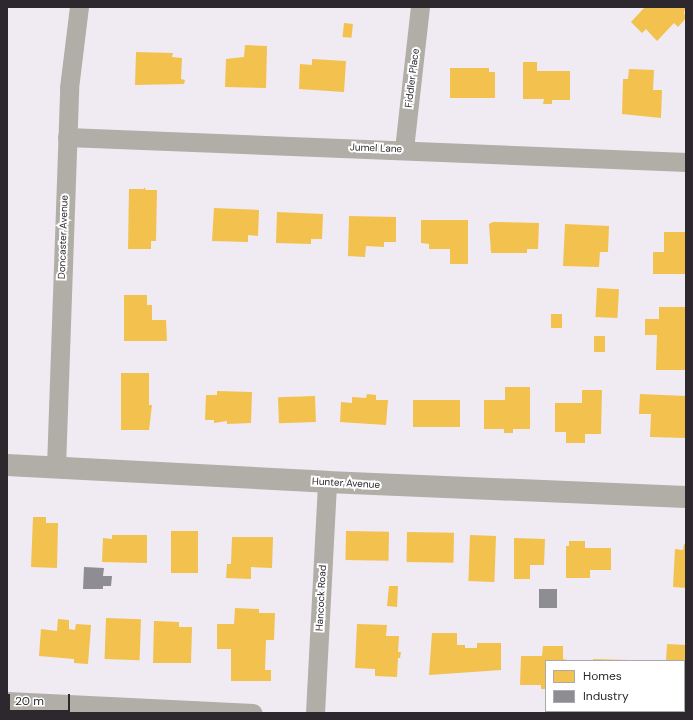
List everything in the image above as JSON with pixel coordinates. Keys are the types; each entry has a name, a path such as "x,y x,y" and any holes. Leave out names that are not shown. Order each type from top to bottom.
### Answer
{"street":[{"name":"Doncaster Avenue","path":"56,467 69,88 79,7"},
{"name":"Fiddler Place","path":"404,149 420,7"},
{"name":"Jumel Lane","path":"67,137 404,149 686,162"},
{"name":"Hunter Avenue","path":"7,465 327,482 686,497"},
{"name":"Hancock Road","path":"315,713 327,482"},
{"path":"7,701 253,713"}],"building: Homes":[{"path":"645,7 686,7 684,13 686,18 678,27 674,23 657,41 646,29 642,33 631,22"},
{"path":"344,23 353,24 351,38 343,37"},
{"path":"245,45 267,46 266,88 225,87 226,59 244,57"},
{"path":"136,52 173,53 172,57 182,58 181,79 185,80 184,84 135,85"},
{"path":"312,59 346,61 344,92 299,89 300,64 312,65"},
{"path":"523,62 537,62 537,71 570,71 570,100 552,100 552,104 543,104 544,99 523,99"},
{"path":"450,68 489,68 489,72 495,72 495,98 450,98"},
{"path":"629,69 654,70 653,90 662,90 661,118 622,114 623,79 628,79"},
{"path":"144,187 146,190 157,190 156,241 151,241 151,249 128,249 129,189 144,189"},
{"path":"214,208 259,210 258,236 248,235 248,242 212,241"},
{"path":"277,212 323,214 322,239 311,239 311,244 276,243"},
{"path":"349,216 396,217 396,242 384,242 384,247 366,246 365,257 348,256"},
{"path":"421,220 468,220 468,264 450,264 450,249 429,249 429,244 421,243"},
{"path":"493,222 539,223 538,249 527,249 527,253 491,253 489,224"},
{"path":"565,224 609,226 608,252 600,252 599,267 563,266"},
{"path":"664,232 686,232 686,274 653,274 653,252 664,252"},
{"path":"597,288 619,289 617,318 595,317"},
{"path":"124,295 147,295 147,305 152,305 152,320 166,320 167,341 124,341"},
{"path":"659,307 686,307 686,370 656,370 657,335 645,335 645,319 659,319"},
{"path":"551,314 562,314 562,328 551,328"},
{"path":"594,336 605,336 605,352 594,352"},
{"path":"121,373 149,373 149,405 152,405 149,430 121,430"},
{"path":"505,387 530,387 530,429 513,429 513,433 504,433 504,429 484,429 484,400 505,400"},
{"path":"582,390 602,390 601,434 585,434 585,443 566,443 566,432 555,432 555,403 582,403"},
{"path":"217,391 252,392 251,423 227,424 227,421 214,423 214,420 205,420 206,395 217,395"},
{"path":"367,394 376,395 376,400 388,400 386,425 340,422 341,402 352,403 352,397 366,398"},
{"path":"640,394 686,396 686,438 650,437 651,414 639,414"},
{"path":"315,396 316,422 279,423 278,397"},
{"path":"413,400 460,400 460,427 413,427"},
{"path":"33,517 46,517 46,523 58,523 57,568 31,567"},
{"path":"171,531 198,531 198,573 171,573"},
{"path":"346,531 389,532 388,561 345,560"},
{"path":"407,532 454,533 453,563 406,562"},
{"path":"112,535 147,535 147,563 102,562 103,538 112,539"},
{"path":"470,535 496,536 494,582 468,581"},
{"path":"232,537 273,537 272,568 251,567 251,579 226,578 227,564 231,564"},
{"path":"514,538 545,539 544,565 530,565 530,579 514,579"},
{"path":"569,541 585,541 585,548 611,548 611,570 590,570 590,578 566,578 566,546 569,546"},
{"path":"684,544 686,544 686,588 673,587 675,549 683,550"},
{"path":"389,586 398,586 397,607 387,606"},
{"path":"235,608 259,609 259,613 275,613 274,640 266,640 265,670 271,670 271,681 231,681 231,649 217,649 217,624 234,624"},
{"path":"106,618 141,619 140,660 105,659"},
{"path":"58,619 69,620 69,629 75,630 76,624 91,625 88,664 74,663 74,659 39,656 41,629 57,631"},
{"path":"154,621 179,622 179,627 192,627 191,663 153,663"},
{"path":"357,624 387,625 386,636 399,636 398,652 401,652 400,658 398,658 397,677 375,676 375,669 355,668"},
{"path":"432,633 457,633 457,645 465,645 465,648 477,648 477,643 501,643 501,670 429,675"},
{"path":"667,644 686,645 686,688 685,660 666,660"},
{"path":"543,646 563,646 563,659 568,660 545,660 545,689 541,689 541,685 520,685 521,656 542,656"},
{"path":"593,659 630,660 593,660"}],"building: Industry":[{"path":"84,567 104,568 103,576 112,576 111,586 103,586 103,589 83,589"},
{"path":"539,589 557,589 557,608 539,608"}]}
